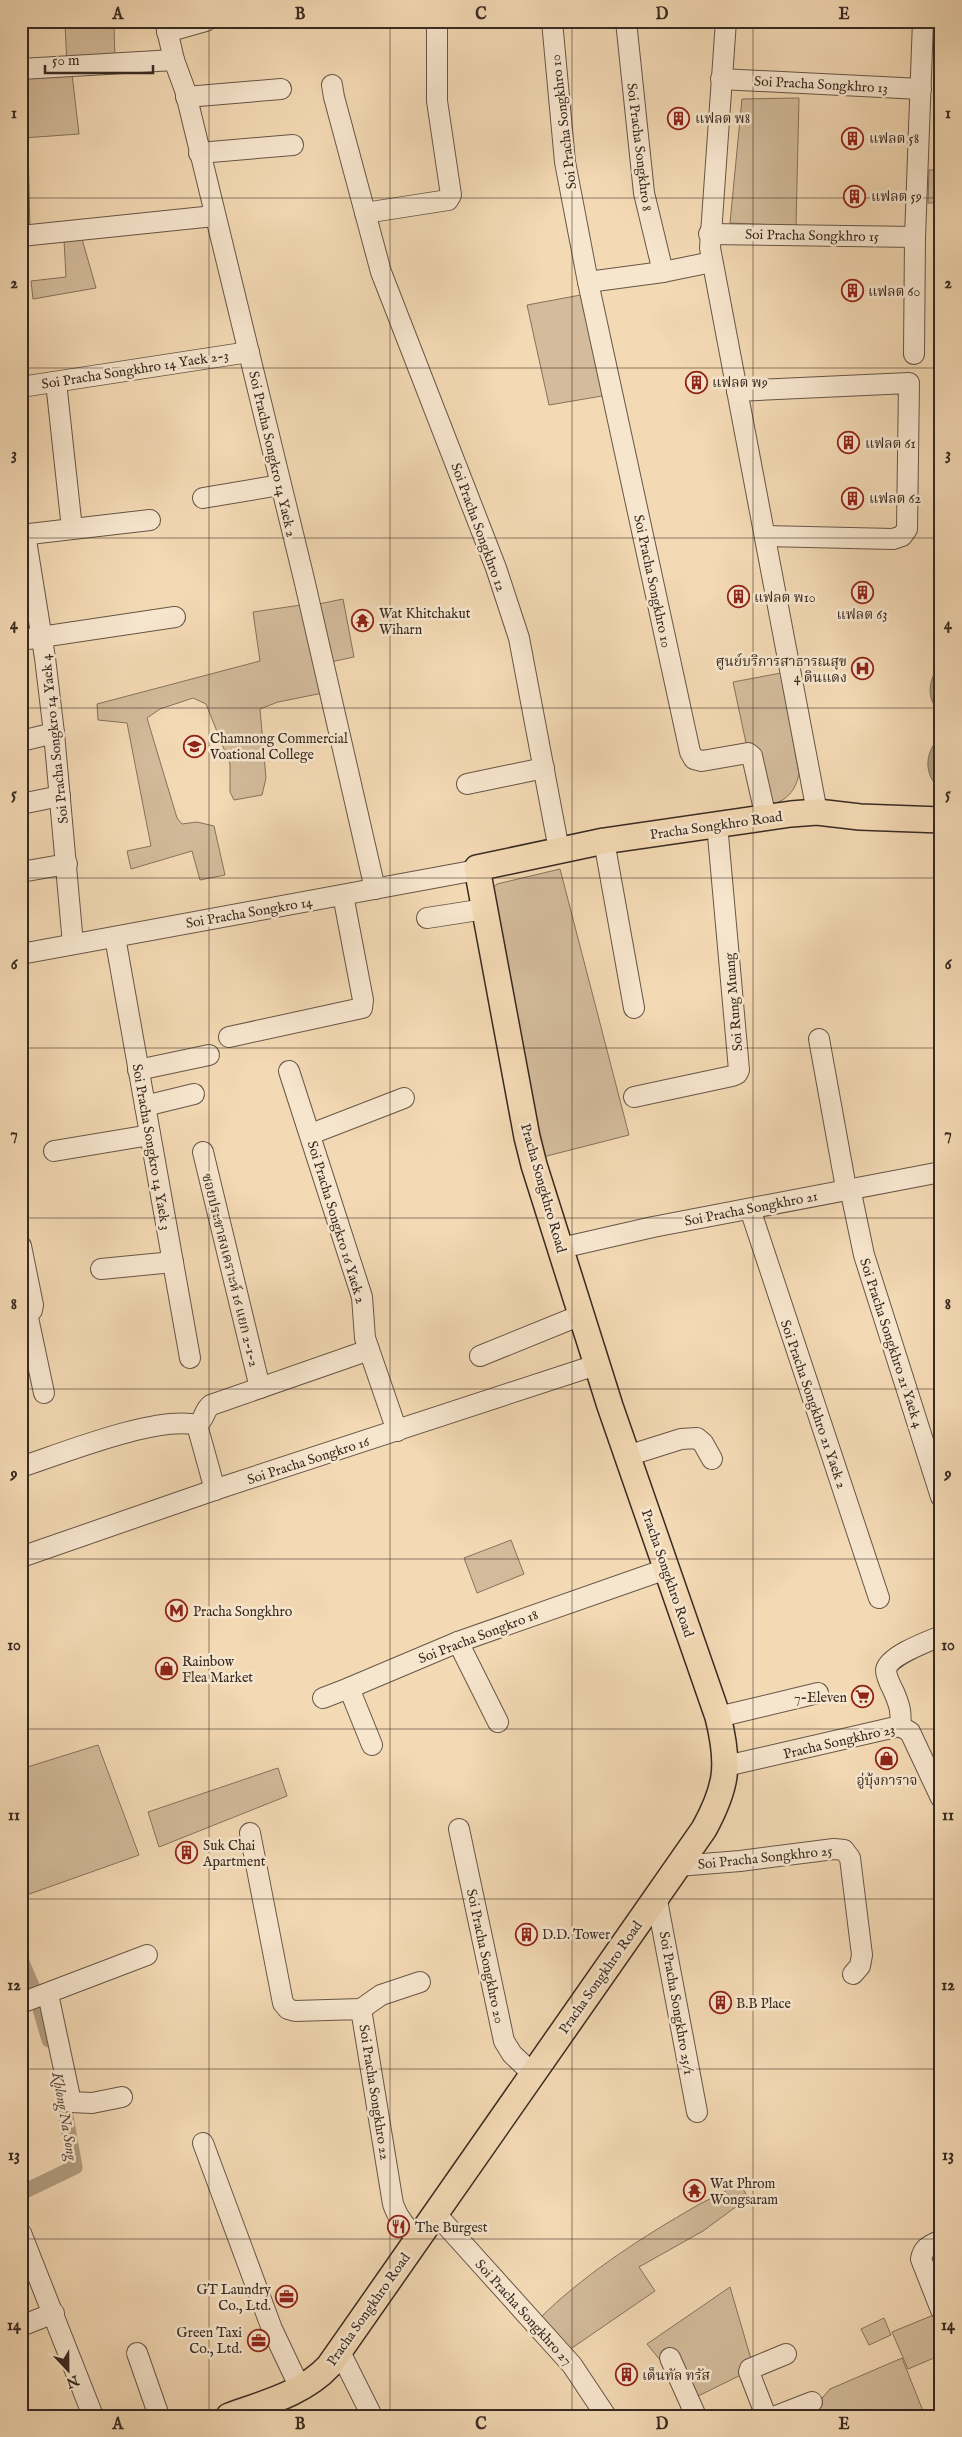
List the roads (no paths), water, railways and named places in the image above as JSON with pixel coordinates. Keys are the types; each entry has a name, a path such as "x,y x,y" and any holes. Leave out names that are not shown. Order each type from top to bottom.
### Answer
{"main road":[{"path":"817,812 848,803 941,808"},
{"name":"Pracha Songkhro Road","path":"228,2416 300,2388 320,2375 340,2350 678,1866 713,1812 721,1792 726,1766 723,1738 718,1718 596,1365 527,1137 477,868 604,841 717,824 817,812"},
{"path":"817,812 860,817 941,820"}],"street":[{"path":"166,26 206,21"},
{"path":"365,213 448,200 451,195 437,101 437,21"},
{"name":"Soi Pracha Songkhro 10","path":"552,21 565,162 588,282 690,752 694,759 702,761 748,752 752,756 766,818"},
{"name":"Soi Pracha Songkhro 8","path":"626,21 644,193 663,272"},
{"path":"726,21 709,234 712,262 817,812"},
{"path":"914,354 915,237 923,21"},
{"name":"Soi Pracha Songkro 14 Yaek 2","path":"166,26 174,60 186,97 304,579 374,889"},
{"path":"21,69 174,60"},
{"name":"Soi Pracha Songkhro 13","path":"721,79 921,89"},
{"name":"Soi Pracha Songkhro 12","path":"332,85 381,272 496,568 519,638 559,850"},
{"path":"186,97 281,89"},
{"path":"199,153 293,145"},
{"path":"21,236 214,216"},
{"name":"Soi Pracha Songkhro 15","path":"709,234 915,237"},
{"path":"588,282 663,272 712,262"},
{"name":"Soi Pracha Songkhro 14 Yaek 2-3","path":"21,387 249,352"},
{"path":"56,382 72,529"},
{"path":"738,391 909,383 907,529 902,536 893,539 765,536"},
{"path":"203,498 280,485"},
{"path":"23,534 150,520"},
{"name":"Soi Pracha Songkro 14 Yaek 4","path":"23,534 42,637 54,733 73,944"},
{"path":"21,640 175,617"},
{"path":"21,741 54,733"},
{"path":"467,784 544,768"},
{"path":"21,804 60,796"},
{"name":"Soi Rung Muang","path":"634,1097 732,1076 737,1074 739,1070 717,824"},
{"path":"604,841 634,1008"},
{"path":"21,872 67,864"},
{"name":"Soi Pracha Songkro 14","path":"21,954 477,870"},
{"path":"229,1037 362,1008 363,1000 343,895"},
{"path":"427,918 485,909"},
{"name":"Soi Pracha Songkro 14 Yaek 3","path":"115,937 190,1358"},
{"name":"Soi Pracha Songkhro 21 Yaek 4","path":"819,1039 848,1188 864,1255 941,1498"},
{"path":"138,1070 209,1055"},
{"name":"Soi Pracha Songkro 16 Yaek 2","path":"289,1070 362,1297 365,1338 397,1431"},
{"path":"144,1106 194,1094"},
{"path":"311,1134 404,1098"},
{"path":"54,1150 150,1135"},
{"name":"ซอยประชาสงเคราะห์ 16 แยก 2-1-2","path":"203,1152 260,1388"},
{"name":"Soi Pracha Songkhro 21","path":"561,1248 654,1227 848,1188 941,1172"},
{"name":"Soi Pracha Songkhro 21 Yaek 2","path":"750,1209 770,1276 810,1386 879,1598"},
{"path":"21,1246 33,1305 32,1310 24,1314 44,1393"},
{"path":"101,1269 173,1262"},
{"path":"480,1356 581,1315"},
{"path":"21,1467 114,1436 177,1422 197,1425 205,1419 207,1408 211,1405 369,1350"},
{"name":"Soi Pracha Songkro 16","path":"21,1557 215,1490 596,1365"},
{"path":"197,1425 215,1490"},
{"path":"627,1456 681,1439 696,1438 703,1443 712,1459"},
{"name":"Soi Pracha Songkro 18","path":"323,1698 458,1642 666,1569"},
{"path":"900,1726 902,1714 888,1679 886,1671 888,1664 896,1657 941,1636"},
{"path":"458,1642 498,1722"},
{"path":"349,1688 372,1745"},
{"path":"718,1718 818,1693"},
{"name":"Pracha Songkhro 23","path":"726,1766 900,1726 910,1732 935,1770 941,1798"},
{"name":"Soi Pracha Songkhro 20","path":"459,1828 504,2041 512,2054 533,2074"},
{"name":"Soi Pracha Songkhro 22","path":"250,1833 283,2003 288,2009 295,2011 361,2009 393,2204 396,2214 403,2224 418,2239"},
{"name":"Soi Pracha Songkhro 25","path":"678,1866 740,1861 834,1848 844,1850 850,1858 862,1955 860,1966 853,1974"},
{"name":"Soi Pracha Songkhro 25/1","path":"656,1895 697,2112"},
{"path":"21,2002 48,1994 147,1955"},
{"path":"361,2009 381,1995 420,1982"},
{"path":"48,1994 72,2102 92,2103 122,2097"},
{"path":"203,2143 272,2329 300,2388"},
{"name":"Soi Pracha Songkhro 27","path":"436,2214 572,2365 606,2416"},
{"path":"21,2233 93,2416"},
{"path":"941,2240 927,2246 922,2252 921,2259 941,2310"},
{"path":"21,2326 54,2313"},
{"path":"340,2350 372,2416"},
{"path":"136,2353 159,2416"},
{"path":"766,2416 749,2372 750,2369 786,2354"},
{"path":"670,2358 696,2416"},
{"path":"776,2416 812,2402"}],"waterway":[{"name":"Khlong Na Song","path":"21,1960 33,1988"},
{"name":"Khlong Na Song","path":"40,2009 49,2040"},
{"name":"Khlong Na Song","path":"21,2193 75,2167 61,2089"}],"place":[{"name":"แฟลต พ8","path":"679,118"},
{"name":"แฟลต 58","path":"853,138"},
{"name":"แฟลต 59","path":"855,196"},
{"name":"แฟลต 60","path":"852,291"},
{"name":"แฟลต พ9","path":"696,382"},
{"name":"แฟลต 61","path":"849,443"},
{"name":"แฟลต 62","path":"853,498"},
{"name":"แฟลต 63","path":"862,592"},
{"name":"แฟลต พ10","path":"738,597"},
{"name":"Wat Khitchakut Wiharn","path":"363,621"},
{"name":"ศูนย์บริการสาธารณสุข 4 ดินแดง","path":"863,669"},
{"name":"Chamnong Commercial Voational College","path":"194,746"},
{"name":"Pracha Songkhro","path":"177,1611"},
{"name":"Rainbow Flea Market","path":"166,1669"},
{"name":"7-Eleven","path":"863,1697"},
{"name":"อู่บุ้งการาจ","path":"887,1758"},
{"name":"Suk Chai Apartment","path":"187,1853"},
{"name":"D.D. Tower","path":"526,1934"},
{"name":"B.B Place","path":"720,2003"},
{"name":"Wat Phrom Wongsaram","path":"694,2191"},
{"name":"The Burgest","path":"399,2227"},
{"name":"GT Laundry Co., Ltd.","path":"287,2297"},
{"name":"Green Taxi Co., Ltd.","path":"258,2340"},
{"name":"เด็นทัล ทรัส","path":"626,2375"}]}
